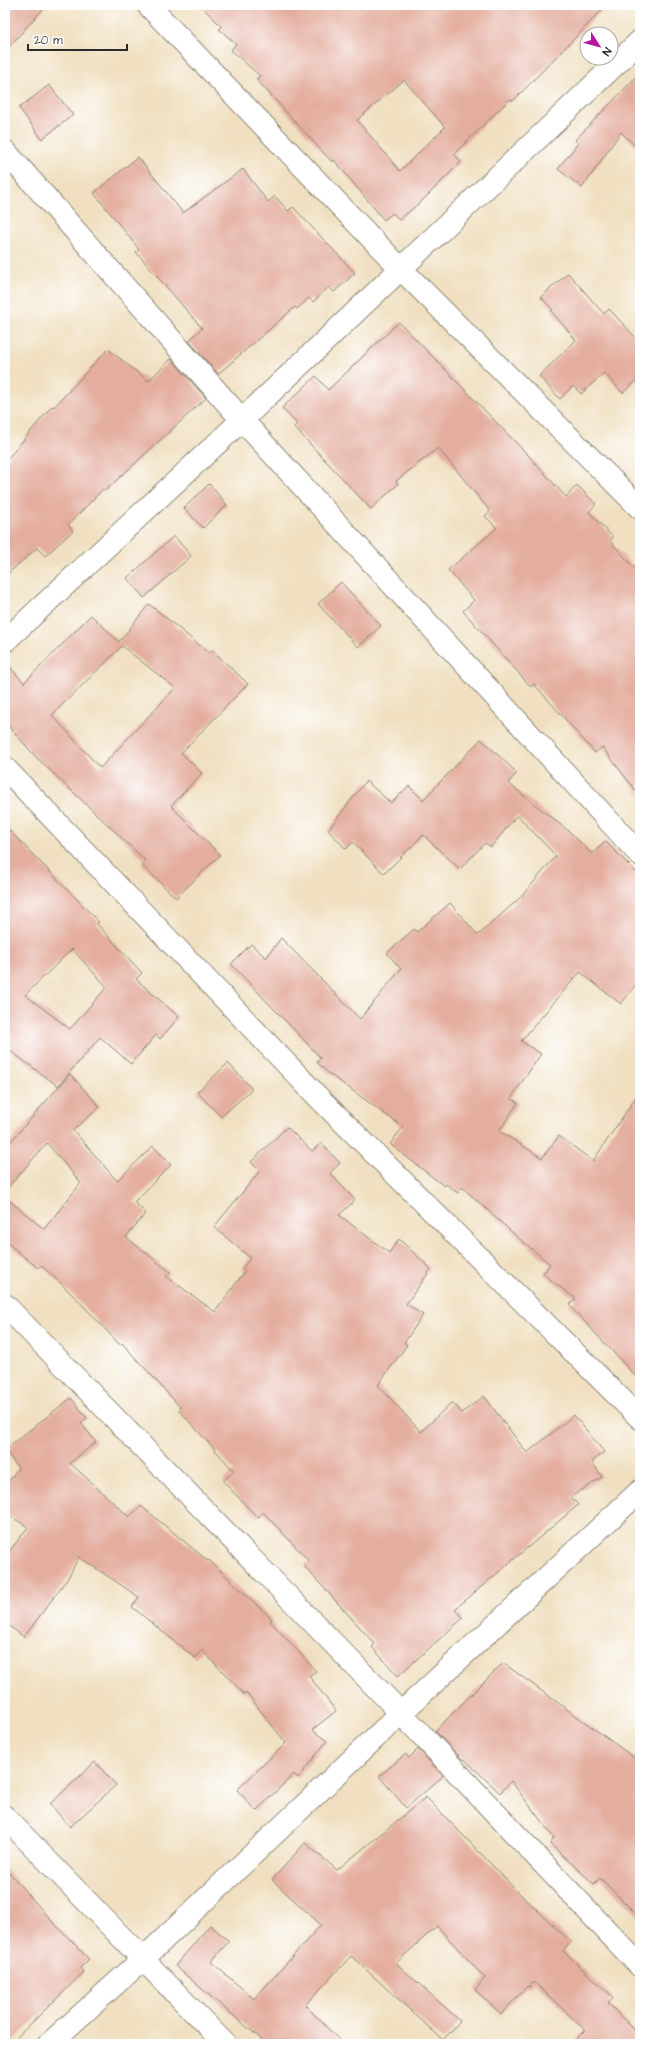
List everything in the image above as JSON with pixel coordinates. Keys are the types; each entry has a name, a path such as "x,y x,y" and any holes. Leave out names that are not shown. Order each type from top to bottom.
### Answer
{"street":[{"path":"148,5 400,268 640,508"},
{"path":"5,641 242,420 640,40"},
{"path":"5,151 242,420 640,855"},
{"path":"5,768 319,1098 640,1418"},
{"path":"5,1305 401,1713 640,1966"},
{"path":"49,2044 142,1960 401,1713 640,1491"},
{"path":"5,1817 225,2044"}],"building":[{"path":"5,5 47,5 5,51"},
{"path":"200,5 607,5 586,26 579,26 579,34 513,101 510,99 454,154 461,162 423,200 399,220 393,213 384,220 334,160 332,162 256,79 260,76 231,50 236,44 219,29 222,27","holes":["404,80 445,127 400,171 357,120"]},
{"path":"640,73 640,151 621,132 582,188 558,169 578,143 575,140"},
{"path":"49,85 73,115 42,139 19,108"},
{"path":"138,157 183,213 243,169 268,202 275,196 288,211 293,207 355,273 334,292 329,287 313,302 309,298 297,309 295,307 218,374 189,341 202,328 136,252 139,249 94,193"},
{"path":"568,273 604,314 609,309 640,342 640,377 623,393 604,373 581,394 573,386 560,399 539,376 576,340 541,297"},
{"path":"399,322 528,455 566,497 577,485 596,504 589,512 613,537 610,541 640,574 640,796 602,747 595,753 534,684 531,687 463,611 474,600 448,570 497,528 485,516 490,511 438,448 396,481 398,484 371,509 294,427 297,424 282,408 316,376 328,390"},
{"path":"108,349 148,381 171,359 206,398 105,491 103,489 68,525 73,531 45,556 37,548 5,576 5,462 52,406 54,407"},
{"path":"209,484 227,505 203,528 184,508"},
{"path":"174,536 191,556 144,598 127,578"},
{"path":"341,582 381,626 358,647 318,604"},
{"path":"149,604 209,653 212,650 248,684 181,753 202,773 171,806 220,855 176,898 141,864 145,860 35,756 5,722 5,661 24,683 91,615 119,642","holes":["122,646 175,688 100,768 52,715"]},
{"path":"481,739 517,773 508,783 571,833 592,854 605,841 640,876 640,979 621,1004 580,972 521,1041 541,1054 511,1098 518,1103 499,1131 542,1158 559,1136 593,1161 640,1091 640,1381 569,1305 576,1299 543,1274 550,1264 515,1235 462,1187 458,1193 446,1184 444,1186 390,1144 403,1127 328,1073 317,1062 321,1058 231,964 251,944 266,958 281,938 360,1019 401,969 387,953 414,929 417,932 450,903 478,935 521,897 556,856 517,815 491,847 485,843 460,869 423,835 384,874 353,842 346,849 328,830 366,781 391,803 409,786 423,800"},
{"path":"5,826 99,922 97,924 142,973 136,979 179,1017 160,1039 156,1035 131,1064 100,1037 58,1086 5,1047","holes":["72,949 107,987 70,1029 25,995"]},
{"path":"228,1063 252,1089 221,1117 197,1092"},
{"path":"70,1074 100,1107 73,1130 117,1181 153,1146 171,1165 134,1202 146,1213 126,1237 170,1272 166,1276 215,1312 245,1271 242,1269 250,1258 214,1227 260,1171 251,1162 287,1127 312,1151 321,1143 340,1163 330,1173 355,1200 339,1215 389,1253 399,1239 431,1269 406,1304 423,1315 404,1343 407,1345 378,1385 421,1432 452,1402 462,1413 484,1396 527,1453 574,1415 604,1452 592,1462 602,1477 571,1497 578,1505 455,1609 463,1618 398,1676 372,1647 375,1644 304,1566 309,1561 263,1512 258,1518 223,1481 234,1471 179,1410 181,1408 122,1343 120,1345 77,1299 41,1265 38,1268 5,1241 5,1197 44,1229 81,1183 47,1143 5,1191 5,1148"},
{"path":"71,1398 87,1418 81,1423 96,1442 70,1463 129,1517 141,1506 208,1561 209,1560 272,1619 270,1621 316,1671 309,1676 336,1711 312,1730 327,1741 298,1778 294,1774 256,1811 237,1790 286,1743 246,1692 244,1694 202,1650 195,1658 132,1607 139,1597 79,1557 68,1578 24,1637 5,1623 5,1557 28,1527 5,1513 5,1487 18,1468 5,1449"},
{"path":"503,1663 640,1762 640,1918 600,1878 594,1884 550,1844 554,1838 511,1781 500,1793 464,1759 463,1760 435,1731"},
{"path":"418,1749 443,1776 406,1808 379,1776 406,1754 409,1758"},
{"path":"95,1762 116,1785 70,1827 50,1804"},
{"path":"426,1797 518,1892 571,1942 563,1951 613,1997 608,2003 640,2036 640,2044 571,2044 585,2030 534,1982 529,1987 527,1986 501,2014 475,1990 485,1978 437,1926 396,1963 460,2021 443,2040 351,1956 305,2005 343,2044 267,2044 175,1966 210,1925 229,1941 211,1962 254,1999 321,1925 272,1880 305,1843 337,1870"},
{"path":"5,1868 49,1918 89,1959 80,1968 84,1972 10,2044 5,2044"}]}
